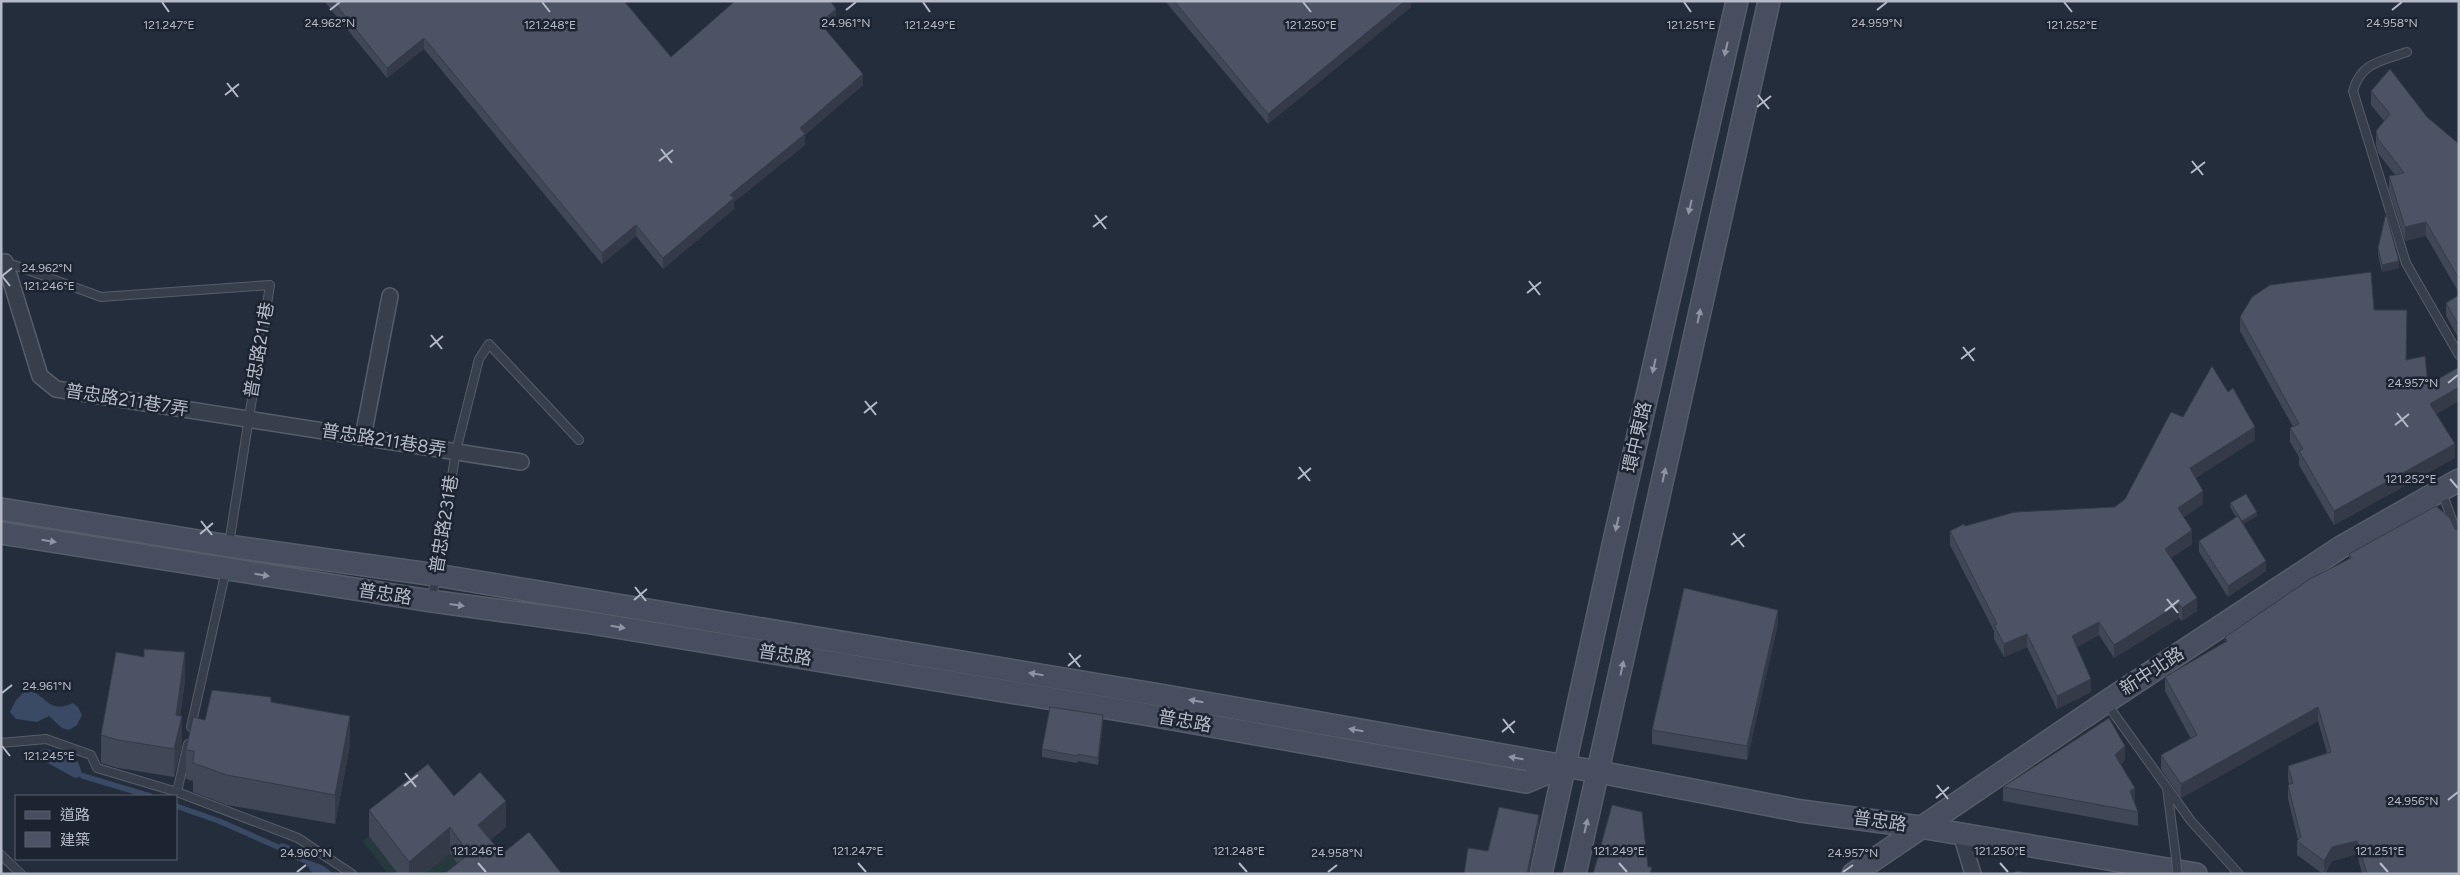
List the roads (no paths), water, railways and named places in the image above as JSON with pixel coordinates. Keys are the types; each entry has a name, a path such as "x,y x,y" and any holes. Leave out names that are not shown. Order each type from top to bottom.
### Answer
{"street":[{"name":"環中東路","path":"1541,874 1737,1"},
{"name":"環中東路","path":"1575,874 1769,1"},
{"name":"普忠路211巷7弄","path":"3,262 40,376 56,389 248,419"},
{"path":"362,437 390,296"},
{"name":"普忠路211巷8弄","path":"248,419 521,462"},
{"name":"新中北路","path":"1853,874 2106,702 2341,547 2450,485"},
{"name":"普忠路","path":"1,509 432,601 595,624 1026,695 1526,782 1564,766"},
{"name":"普忠路","path":"1,533 227,558 436,575 1166,696 1599,772 1801,810 1920,827 2184,873"},
{"path":"1961,834 1973,874"}],"lane":[{"path":"2407,52 2365,67 2357,77 2353,91 2406,263 2459,355"},
{"name":"普忠路211巷","path":"3,262 102,297 270,285 227,558 177,792"},
{"name":"普忠路231巷","path":"432,601 456,451 478,359 489,344 579,440"},
{"path":"2450,485 2459,539"},
{"path":"2106,702 2191,821 2239,874"},
{"path":"1,743 46,740 91,755 97,768 177,792 298,838 352,874"},
{"path":"2166,787 2176,858 2184,873"},
{"path":"1,855 21,874"}],"water":[{"path":"27,689 53,706 65,706 73,703 78,707 82,715 77,725 69,730 62,728 49,716 37,722 16,719 10,712 16,700"},
{"path":"44,749 60,751 78,762 83,776 75,778 46,762 37,752"},
{"path":"281,843 290,846 305,859 324,867 333,874 313,874 306,864 278,852 278,847"}],"waterway":[{"path":"83,776 147,795"},
{"path":"178,807 219,821 278,847"}]}
